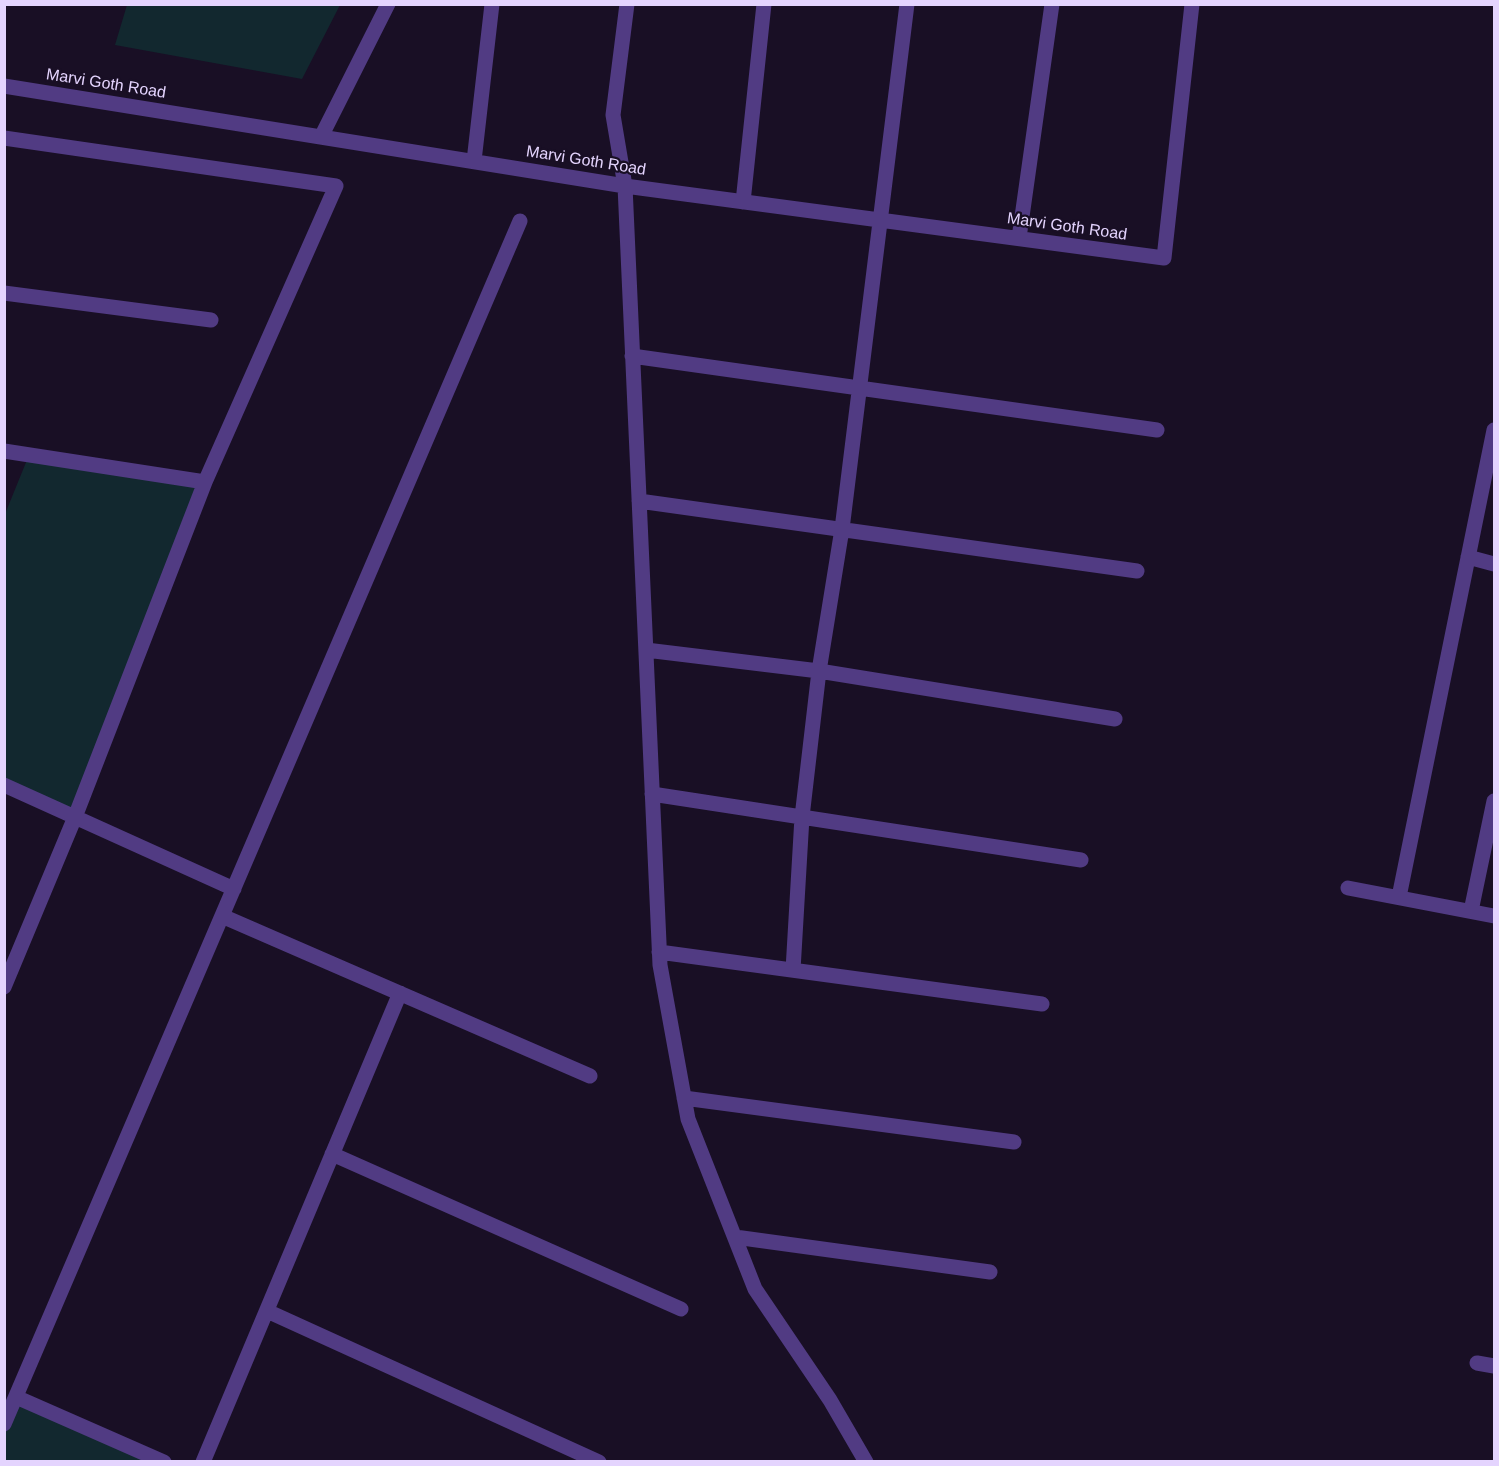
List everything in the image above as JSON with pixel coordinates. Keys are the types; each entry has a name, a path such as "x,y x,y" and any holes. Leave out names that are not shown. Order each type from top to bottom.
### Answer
{"street":[{"path":"321,137 388,4"},
{"path":"474,161 492,4"},
{"path":"627,4 613,116 625,186 660,965 688,1119 755,1289 830,1401 866,1461"},
{"path":"743,202 764,4"},
{"path":"793,970 802,817 819,671 842,530 907,4"},
{"path":"1019,238 1052,4"},
{"name":"Marvi Goth Road","path":"4,86 625,186 1164,258 1192,4"},
{"path":"4,138 336,186 205,483 75,817 4,987"},
{"path":"4,1424 520,222"},
{"path":"4,293 211,320"},
{"path":"632,357 1156,430"},
{"path":"1399,897 1494,430"},
{"path":"4,451 205,483"},
{"path":"639,501 1137,571"},
{"path":"1468,557 1494,564"},
{"path":"646,650 819,671 1115,719"},
{"path":"4,785 234,889"},
{"path":"652,794 1081,860"},
{"path":"1471,911 1494,801"},
{"path":"1348,888 1494,916"},
{"path":"222,916 590,1076"},
{"path":"659,951 1042,1004"},
{"path":"203,1461 400,993"},
{"path":"684,1098 1014,1142"},
{"path":"332,1154 681,1309"},
{"path":"735,1237 990,1272"},
{"path":"267,1311 599,1461"},
{"path":"1477,1363 1494,1366"},
{"path":"16,1398 164,1461"}],"shaded area":[{"path":"127,4 340,5 302,79 115,45"},
{"path":"29,455 205,482 75,817 5,785 5,514"},
{"path":"16,1397 164,1462 5,1462 5,1424"}]}
